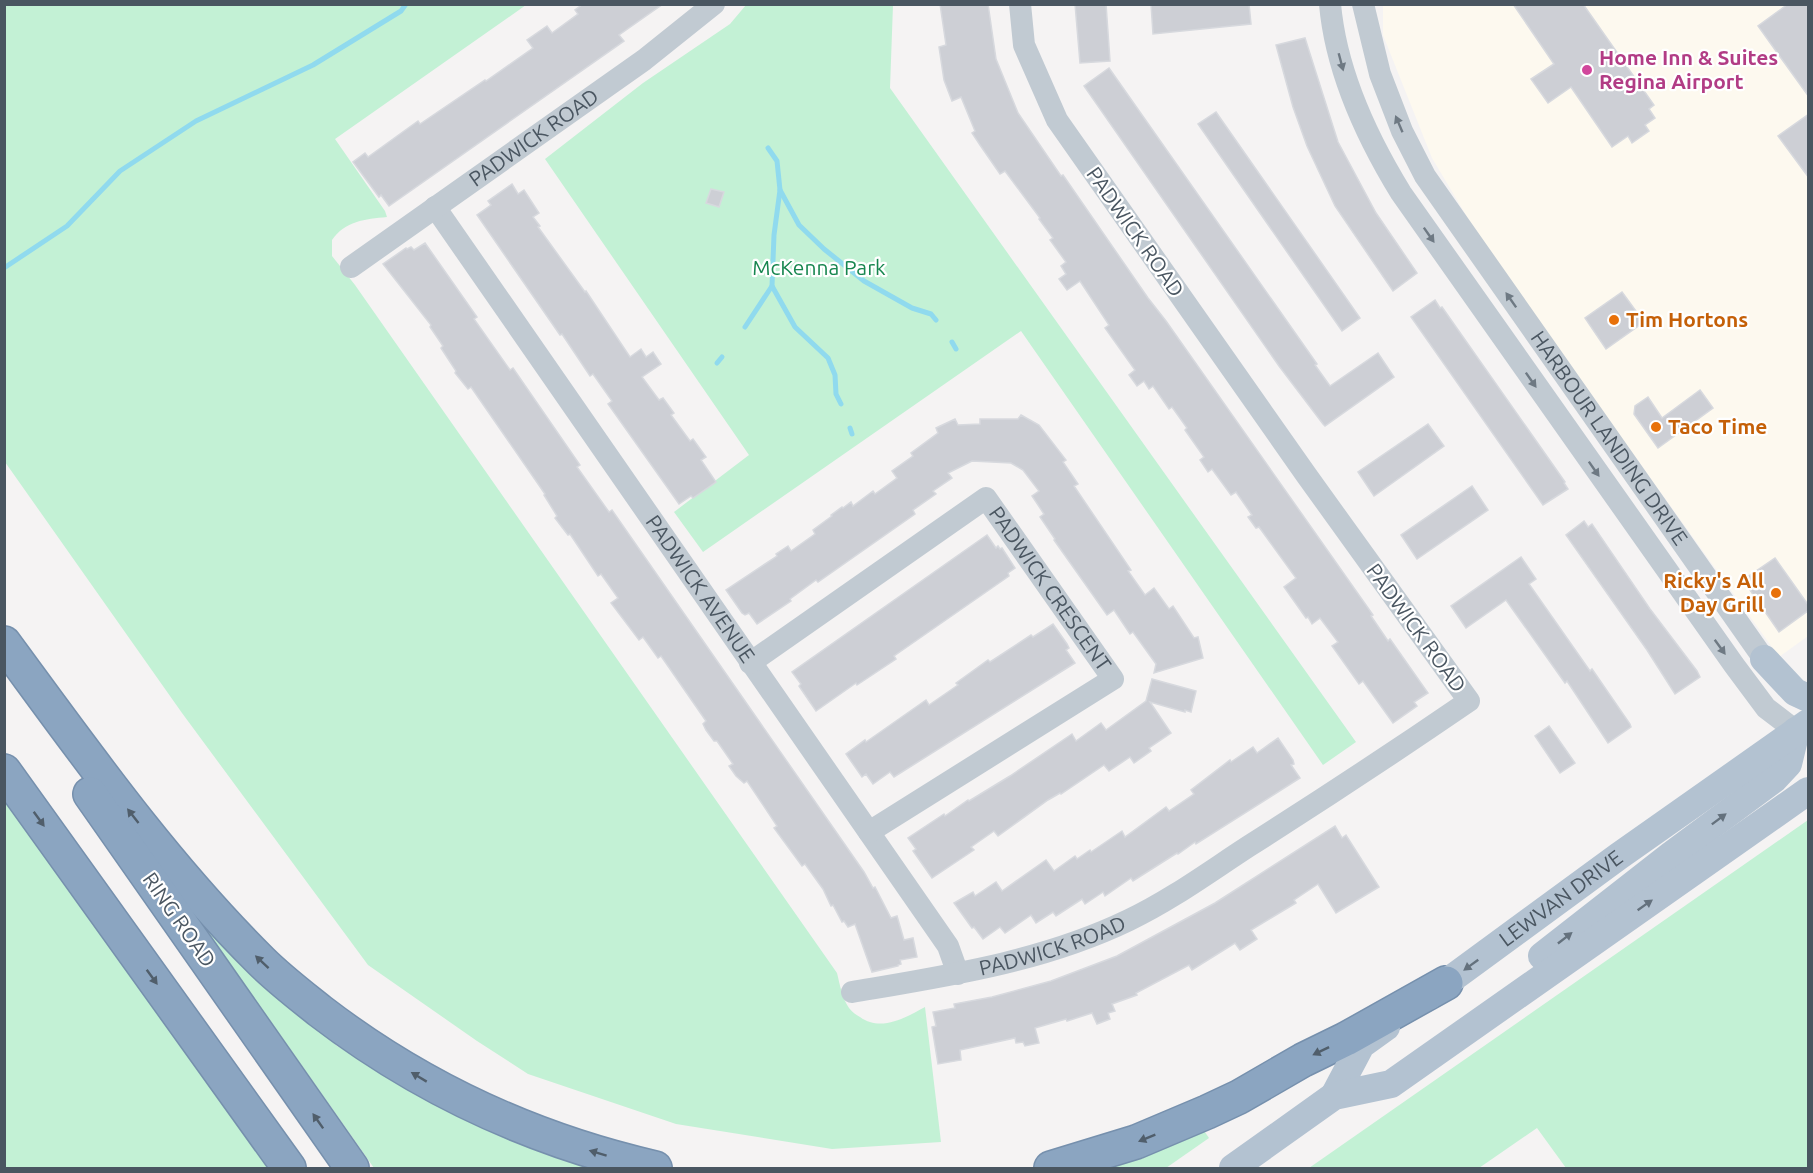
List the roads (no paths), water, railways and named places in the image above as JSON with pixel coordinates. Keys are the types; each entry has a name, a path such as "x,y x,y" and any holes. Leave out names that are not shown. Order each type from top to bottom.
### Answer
{"highway":[{"path":"4,643 91,761 181,875 262,963 295,991 364,1043 481,1110 518,1126 568,1143 655,1168"},
{"name":"RING ROAD","path":"4,673 352,1168"},
{"path":"4,771 289,1168"},
{"path":"1051,1168 1136,1142 1207,1112 1347,1039 1446,983"}],"main road":[{"path":"1764,659 1795,692 1809,698"},
{"name":"LEWVAN DRIVE","path":"1334,1095 1361,1045 1619,856 1804,732"},
{"path":"1391,1084 1483,1002 1670,856 1774,779 1788,764 1804,732"},
{"name":"LEWVAN DRIVE","path":"1233,1168 1334,1095 1391,1084 1809,791"}],"street":[{"name":"PADWICK ROAD","path":"351,267 644,60 714,4"},
{"name":"PADWICK ROAD","path":"852,992 958,974 1035,956 1129,920 1350,782 1469,701 1307,476 1057,120 1024,45 1020,4"},
{"name":"HARBOUR LANDING DRIVE","path":"1330,4 1331,22 1352,97 1373,146 1401,193 1766,708 1804,732"},
{"name":"HARBOUR LANDING DRIVE","path":"1363,4 1380,74 1402,131 1425,176 1786,691 1804,732"},
{"name":"PADWICK AVENUE","path":"435,207 948,946 958,974"},
{"name":"PADWICK CRESCENT","path":"750,663 986,498 993,507 1113,679 869,832"}],"waterway":[{"path":"4,268 67,226 120,171 196,121 313,65 401,11 406,4"},
{"path":"768,148 777,161 780,190 774,235 772,286 795,327 828,358 835,375 836,394 841,404"},
{"path":"780,190 799,225 824,249 864,281 912,308 931,314 936,320"},
{"path":"745,327 772,286"},
{"path":"952,342 956,349"},
{"path":"717,363 722,357"},
{"path":"850,428 852,434"}],"place":[{"name":"Home Inn & Suites Regina Airport","path":"1587,70"},
{"name":"Tim Hortons","path":"1614,320"},
{"name":"Taco Time","path":"1656,427"},
{"name":"Ricky's All Day Grill","path":"1776,593"}],"park label":[{"name":"McKenna Park","path":"819,268"}]}
